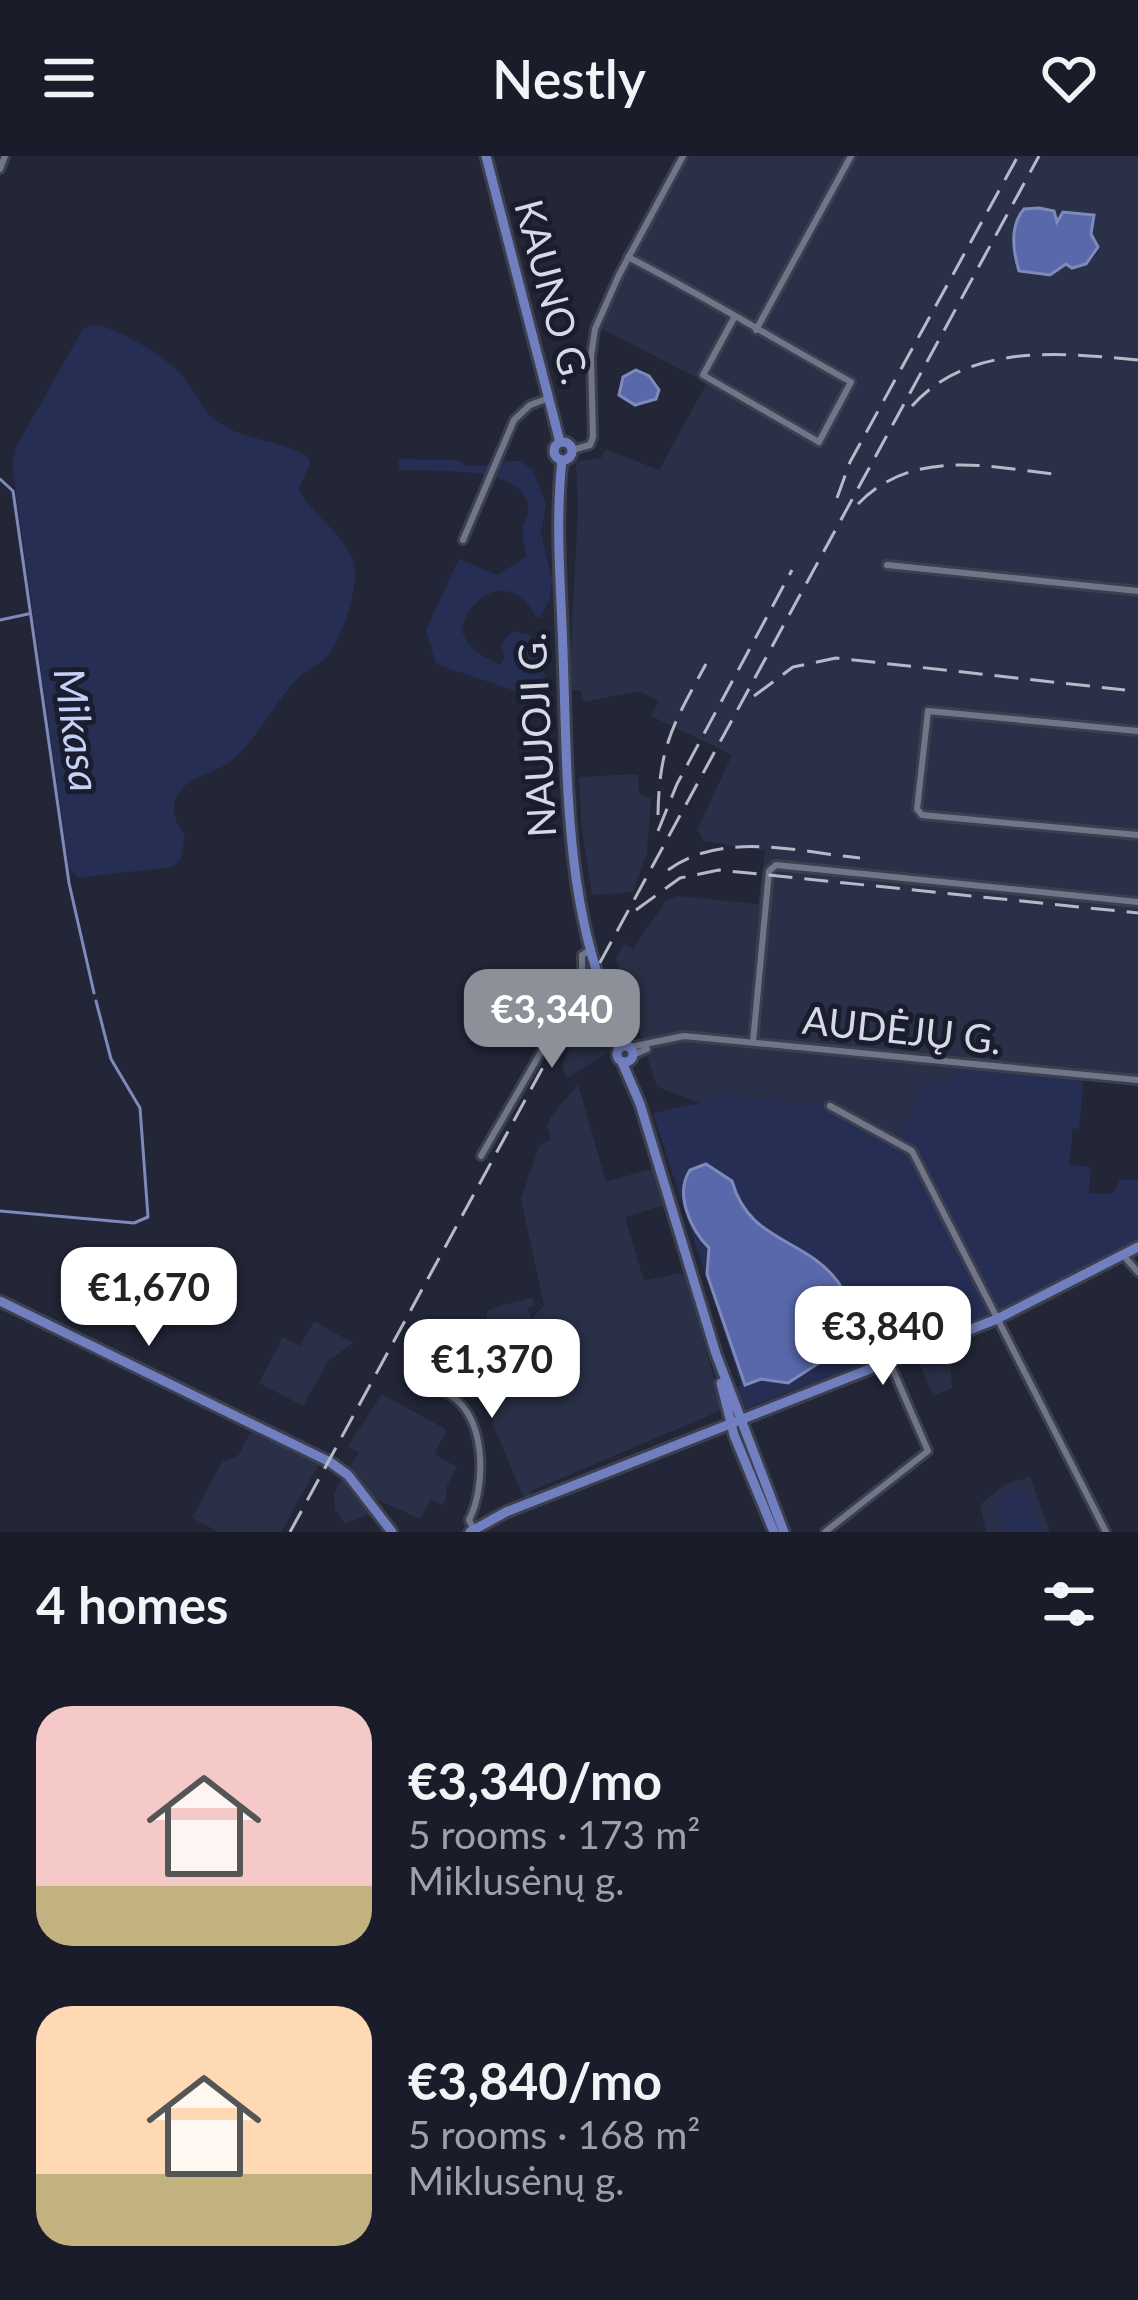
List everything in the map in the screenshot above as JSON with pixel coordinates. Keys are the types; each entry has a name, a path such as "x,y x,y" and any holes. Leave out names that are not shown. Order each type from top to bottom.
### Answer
{"main road":[{"name":"KAUNO G.","path":"486,156 560,442"},
{"path":"560,442 572,449 570,458 562,460 554,451 560,442"},
{"name":"NAUJOJI G.","path":"562,460 559,524 569,820 579,895 735,1422 774,1532"},
{"path":"472,1531 506,1512 997,1319 1138,1247"},
{"path":"0,1301 330,1462 353,1481 392,1532"},
{"name":"NAUJOJI G.","path":"735,1422 784,1532"}],"street":[{"path":"0,170 5,156"},
{"path":"572,449 590,445 593,437 592,341 628,257 683,156"},
{"path":"756,330 851,156"},
{"path":"628,257 735,316 756,330 851,382 818,442 703,375 735,316"},
{"path":"463,540 514,420 530,405 549,398"},
{"path":"887,565 1138,591"},
{"path":"1138,731 928,711 917,809 922,815 1138,835"},
{"path":"753,1042 769,871 776,865 1138,902"},
{"path":"481,1156 574,993 582,973 581,955 592,949"},
{"name":"AUDĖJŲ G.","path":"627,1053 684,1036 1138,1080"},
{"path":"830,1106 911,1151 1106,1532"},
{"path":"1123,1255 1138,1272"},
{"path":"825,1532 928,1451 889,1361"},
{"path":"409,1373 454,1398 468,1415 482,1472 479,1500 470,1520 472,1531"}],"shaded area":[{"path":"686,156 1138,156 1138,1082 957,1064 954,1085 896,1145 717,1095 700,1103 657,1087 616,958 624,943 633,949 665,902 677,896 758,904 765,851 704,841 697,830 732,755 651,716 658,701 640,691 583,702 581,691 569,690 576,462 601,458 606,449 659,470 707,383 598,327","holes":["1026,208 1055,213 1058,222 1062,212 1087,213 1094,224 1092,231 1084,238 1074,222 1073,240 1067,248 1083,244 1088,236 1097,253 1084,266 1066,264 1054,274 1019,271 1014,244 1018,215"]},
{"path":"1024,209 1054,211 1057,222 1063,212 1094,215 1091,234 1098,247 1086,264 1072,268 1066,264 1050,275 1019,271 1016,223"},
{"path":"92,325 126,336 162,358 221,424 308,457 299,489 347,548 355,581 345,623 328,655 293,684 232,760 190,782 178,794 175,816 185,836 180,861 171,867 78,878 69,867 12,465 16,447 83,329"},
{"path":"636,370 649,376 659,390 656,399 635,405 619,395 623,377"},
{"path":"398,459 456,460 468,466 520,461 533,470 546,504 541,532 552,580 550,598 541,617 536,617 518,595 496,591 476,603 461,628 471,647 500,665 505,659 501,644 513,631 530,635 531,647 540,640 551,645 553,658 540,665 546,676 534,686 525,679 515,691 436,664 426,630 459,559 497,575 526,557 524,494 496,477 476,473 399,470"},
{"path":"638,774 639,794 651,799 647,853 633,892 592,895 579,777"},
{"path":"600,1008 615,1049 567,1078 562,1067 586,1012"},
{"path":"956,1064 1084,1076 1079,1129 1073,1128 1069,1165 1091,1167 1089,1193 1112,1194 1120,1180 1138,1180 1138,1242 1001,1312 744,1409 735,1388 741,1385 653,1113 717,1095 823,1106 896,1144 924,1081 954,1085"},
{"path":"578,1084 606,1182 656,1171 665,1205 625,1217 644,1281 679,1273 687,1276 722,1410 524,1498 494,1427 490,1403 516,1392 486,1316 487,1310 532,1297 531,1320 544,1305 521,1199 539,1146 551,1139 547,1126 551,1117"},
{"path":"706,1164 732,1181 751,1217 825,1267 853,1309 880,1330 877,1339 849,1356 839,1350 788,1383 761,1379 745,1385 707,1274 709,1248 696,1232 684,1200 690,1170"},
{"path":"314,1321 353,1343 328,1361 303,1406 259,1383 283,1337 300,1346"},
{"path":"950,1342 952,1388 933,1396 917,1357"},
{"path":"382,1394 447,1430 434,1454 457,1467 446,1488 446,1500 442,1505 431,1499 420,1519 367,1495 347,1471 359,1453 348,1446"},
{"path":"251,1432 321,1460 281,1532 219,1532 192,1518 222,1462 238,1456"},
{"path":"344,1474 375,1513 345,1523 335,1510 334,1494"},
{"path":"1030,1477 1050,1532 986,1532 980,1505 1005,1484"},
{"path":"1017,1488 1030,1497 1042,1532 1005,1532 996,1506 1007,1490"}],"waterway":[{"name":"Mikasa","path":"0,479 13,491 69,883 94,993"},
{"path":"0,620 28,614"},
{"name":"Mikasa","path":"0,1211 134,1223 148,1217 140,1108 111,1059 96,1001"}],"railway":[{"path":"837,498 850,462 1018,156"},
{"path":"290,1532 1039,156"},
{"path":"912,406 935,385 989,361 1048,355 1138,360"},
{"path":"858,504 903,474 928,468 980,466 1061,475"},
{"path":"658,831 677,784 792,570"},
{"path":"754,696 793,667 836,658 1125,690"},
{"path":"658,815 661,770 670,735 706,664"},
{"path":"668,870 712,850 737,847 860,858"},
{"path":"636,910 680,878 719,870 1138,913"}]}
